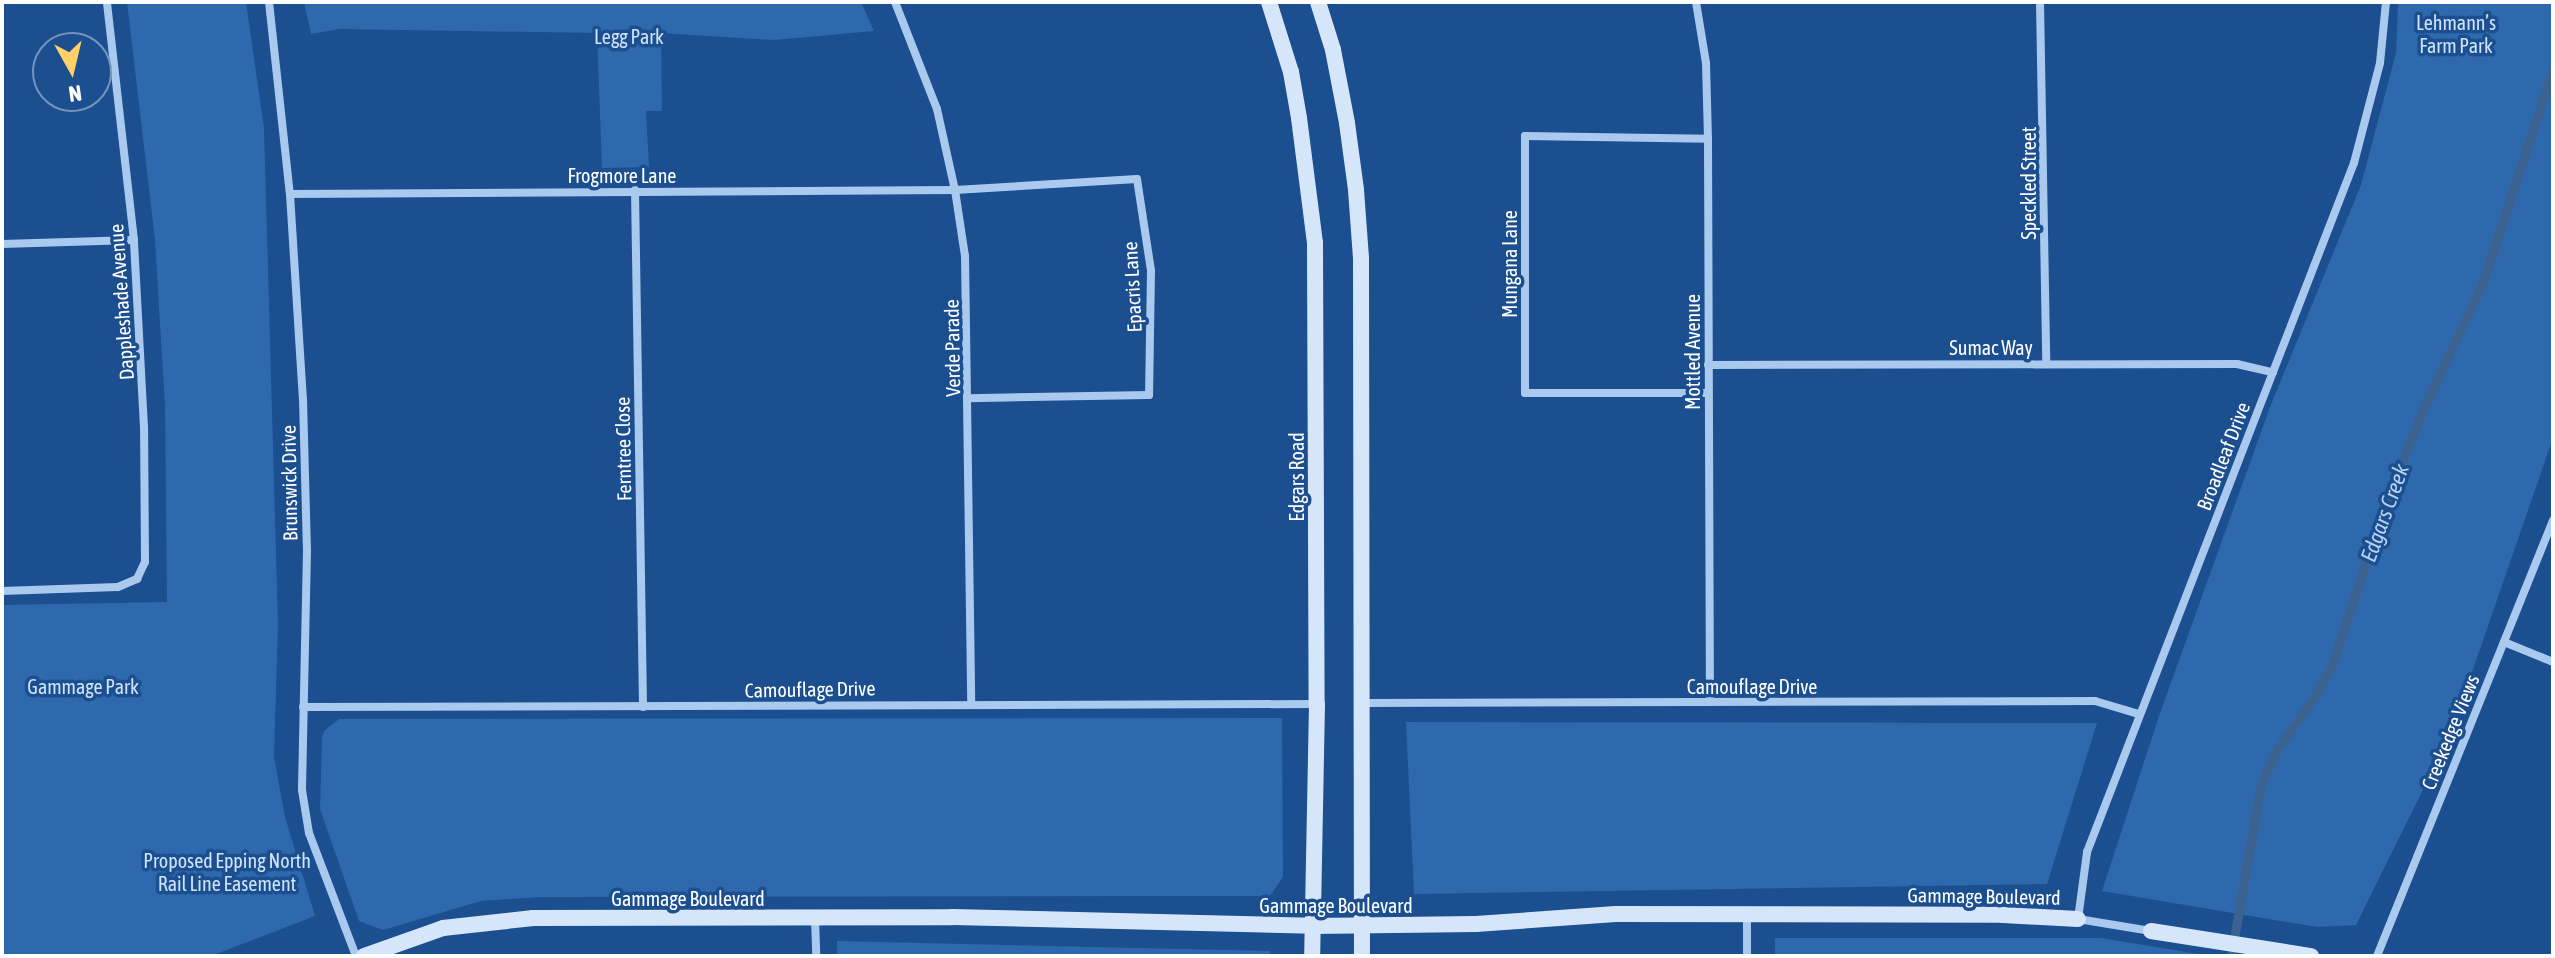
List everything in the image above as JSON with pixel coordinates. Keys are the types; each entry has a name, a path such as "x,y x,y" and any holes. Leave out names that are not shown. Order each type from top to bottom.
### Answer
{"main road":[{"name":"Edgars Road","path":"1269,2 1294,87 1315,243 1317,704 1312,956"},
{"path":"1318,2 1341,93 1358,217 1362,956"},
{"name":"Gammage Boulevard","path":"364,956 443,928 533,918 966,918 1312,926 1476,924 1616,914 1747,913 2078,919"},
{"name":"Gammage Boulevard","path":"2151,931 2311,956"}],"street":[{"name":"Dappleshade Avenue","path":"2,591 118,587 137,579 143,572 146,551 134,240 107,2"},
{"name":"Brunswick Drive","path":"269,2 290,194 305,470 304,814 316,856 356,956"},
{"name":"Verde Parade","path":"895,2 937,109 955,190 965,256 971,703"},
{"name":"Mottled Avenue","path":"1696,2 1706,63 1708,139 1710,702"},
{"name":"Speckled Street","path":"2040,2 2044,87 2046,363"},
{"name":"Broadleaf Drive","path":"2078,919 2087,852 2354,163 2380,63 2386,2"},
{"name":"Mungana Lane","path":"1708,139 1525,136 1525,393 1708,393"},
{"name":"Epacris Lane","path":"955,190 1137,179 1151,271 1149,395 969,398"},
{"name":"Ferntree Close","path":"635,190 643,707"},
{"name":"Frogmore Lane","path":"290,194 955,190"},
{"path":"2,244 134,240"},
{"name":"Sumac Way","path":"1708,365 2237,364 2273,372"},
{"name":"Creekedge Views","path":"2377,956 2553,520"},
{"path":"2504,642 2553,662"},
{"name":"Camouflage Drive","path":"1363,703 2095,701 2139,714"},
{"name":"Camouflage Drive","path":"303,707 1317,704"},
{"path":"1747,913 1747,956"},
{"path":"815,918 816,956"},
{"name":"Gammage Boulevard","path":"2078,919 2151,931"}],"green space":[{"name":"Proposed Epping North Rail Line Easement","path":"127,2 246,2 264,128 278,624 274,757 285,817 315,916 211,956 2,956 2,605 167,602 165,406 155,240"},
{"name":"Legg Park","path":"304,2 861,2 874,31 774,40 661,33 662,111 646,111 649,167 602,168 597,33 340,29 311,34"},
{"name":"Lehmann’s Farm Park","path":"2398,2 2553,2 2553,438 2451,733 2356,925 2317,927 2102,891 2159,716 2270,407 2361,185 2396,53"},
{"path":"1282,718 1283,877 1270,896 541,897 481,901 383,930 359,921 320,809 322,738 324,731 339,719"},
{"path":"1406,722 2097,723 2047,884 1414,894"},
{"path":"1775,938 2101,938 2211,956 1775,956"},
{"path":"837,941 1270,951 1270,956 837,956"}],"waterway":[{"name":"Edgars Creek","path":"2231,956 2261,784 2278,748 2315,696 2332,665 2388,496 2425,405 2482,285 2553,69"}],"park label":[{"name":"Gammage Park","path":"83,686"}]}
